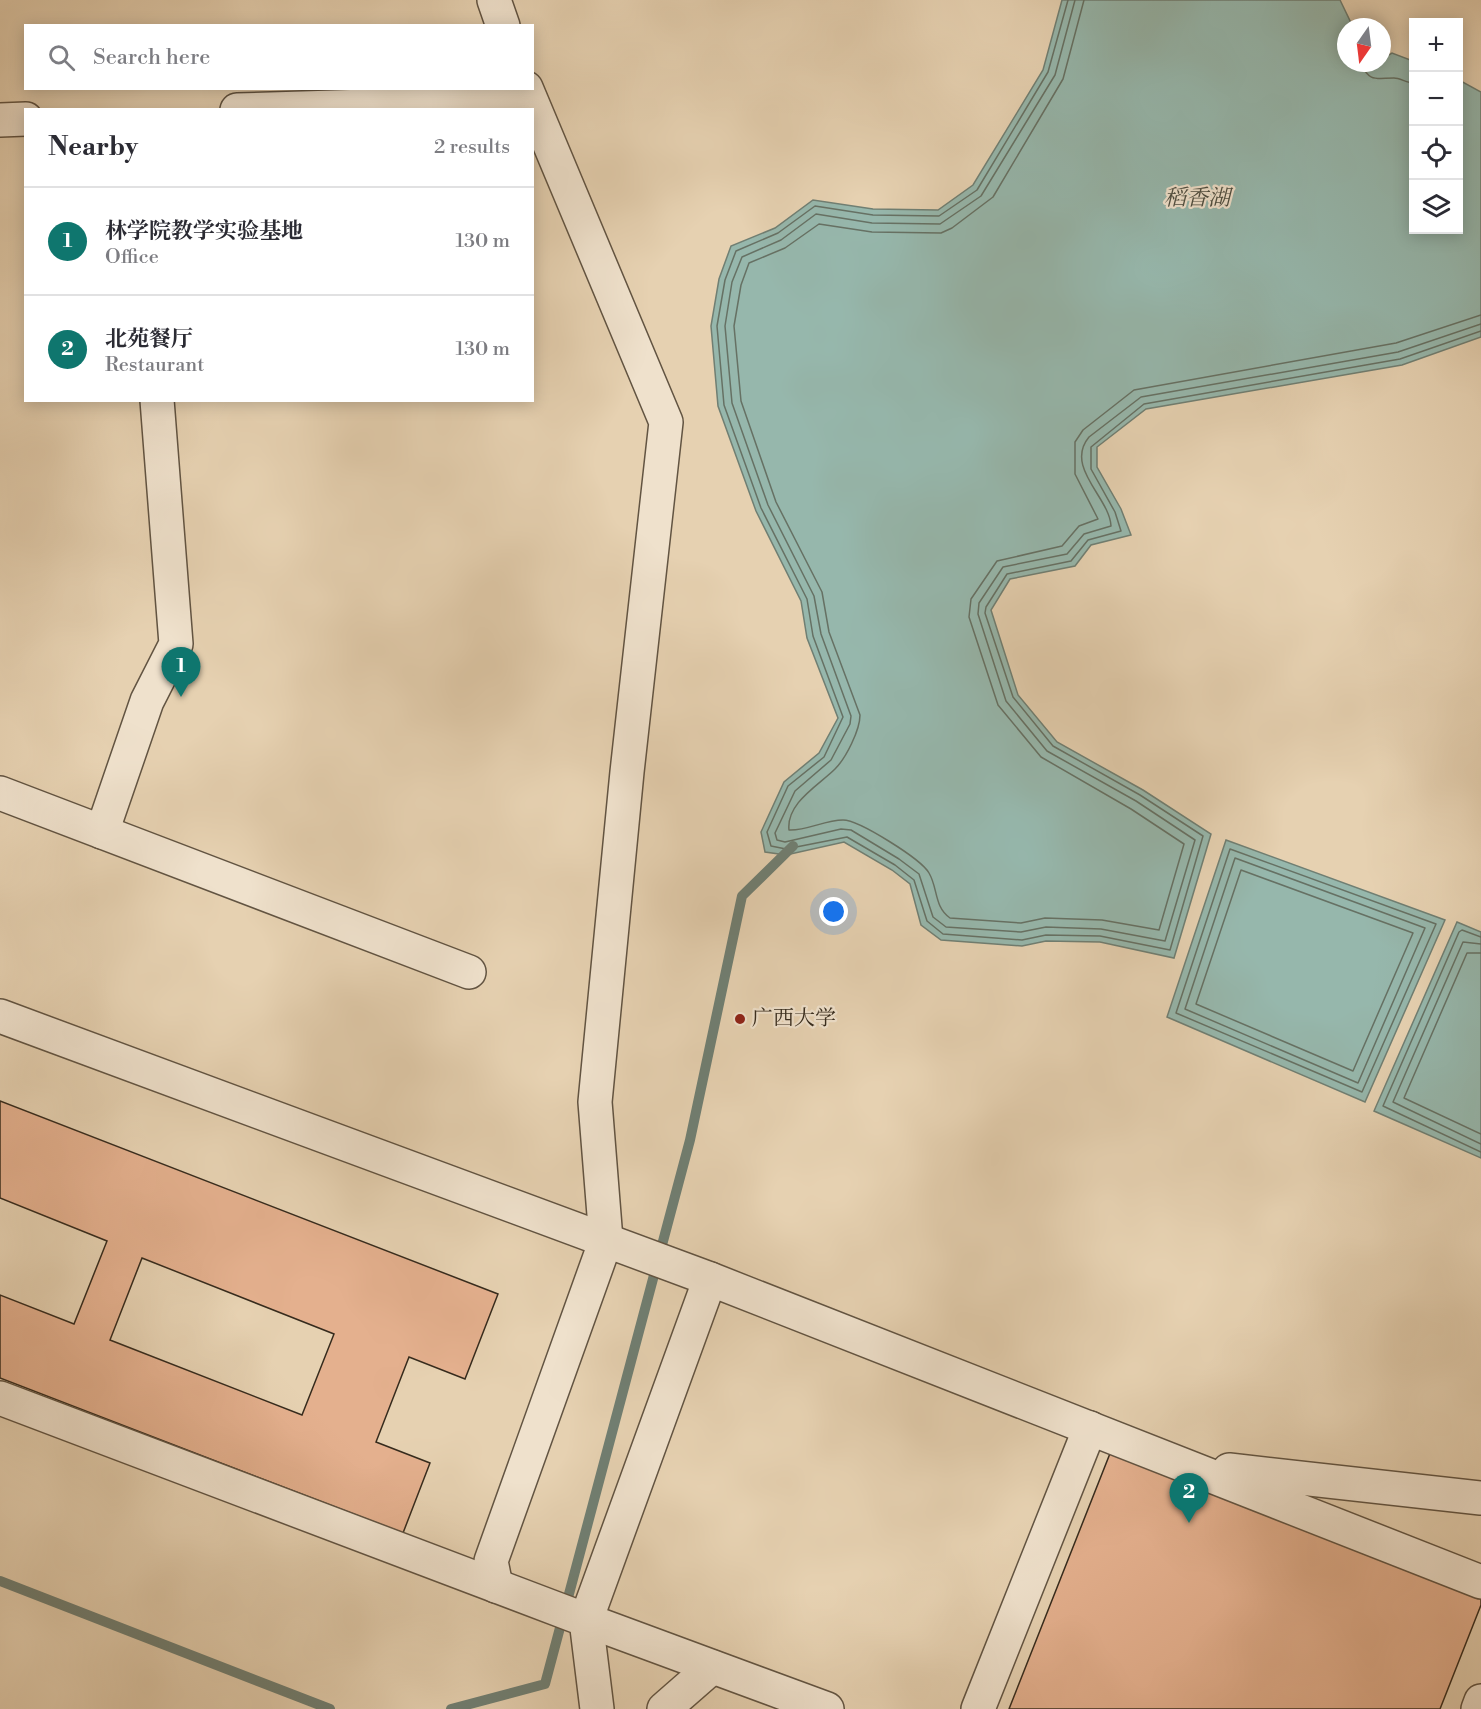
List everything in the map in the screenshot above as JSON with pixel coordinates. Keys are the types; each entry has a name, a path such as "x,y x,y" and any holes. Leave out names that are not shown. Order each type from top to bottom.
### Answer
{"street":[{"path":"494,0 502,24"},
{"path":"276,108 528,95"},
{"path":"496,1586 491,1561 621,1245 595,1102 627,772 666,422 534,109"},
{"path":"0,120 24,119"},
{"path":"102,832 147,701 176,644 157,402"},
{"path":"0,793 469,972"},
{"path":"0,1016 710,1279 1481,1582"},
{"path":"597,1709 571,1615 710,1279"},
{"path":"0,1398 571,1615 827,1709"},
{"path":"978,1709 1090,1428"},
{"path":"1188,1466 1481,1498"},
{"path":"664,1709 712,1666"},
{"path":"1478,1709 1481,1701"}],"water":[{"name":"稻香湖","path":"1062,0 1340,0 1349,18 1337,18 1337,72 1391,72 1392,53 1409,59 1409,234 1463,234 1463,82 1481,92 1481,337 1402,365 1146,409 1097,447 1097,467 1121,509 1131,535 1091,545 1075,566 1010,579 991,610 1018,695 1057,742 1143,790 1211,834 1174,958 1100,942 1046,941 1022,946 941,940 921,925 910,884 892,870 844,842 786,855 765,852 761,832 784,782 819,753 838,718 807,638 801,601 756,511 718,406 711,326 719,279 731,246 775,228 813,200 873,209 938,210 973,185 1043,70"},
{"path":"1226,840 1445,920 1365,1102 1167,1017"},
{"path":"1457,922 1481,932 1481,1158 1374,1111"}],"building":[{"path":"0,1101 498,1294 465,1379 409,1357 376,1442 430,1463 403,1533 0,1378 0,1295 74,1324 107,1241 0,1198","holes":["142,1258 334,1334 302,1415 110,1340"]},
{"path":"1111,1451 1481,1596 1481,1605 1440,1709 1009,1709"}],"waterway":[{"path":"451,1709 545,1684 690,1140 742,896 793,846"},
{"path":"0,1581 330,1709"}],"place":[{"name":"林学院教学实验基地","path":"181,697"},
{"name":"广西大学","path":"740,1019"},
{"name":"北苑餐厅","path":"1189,1523"}]}
